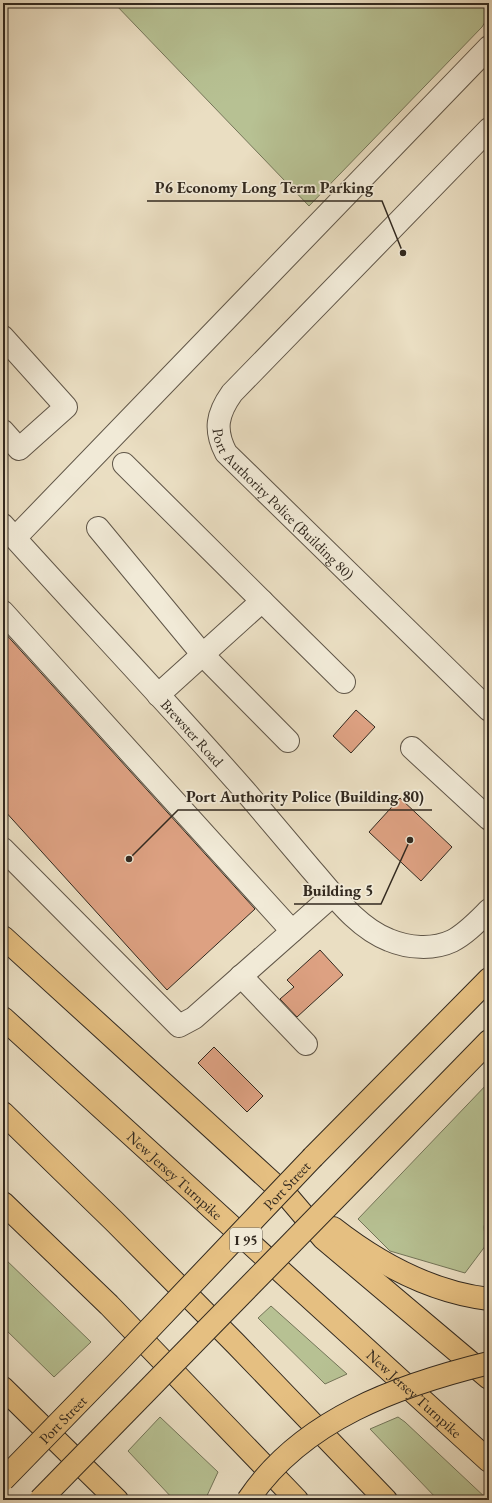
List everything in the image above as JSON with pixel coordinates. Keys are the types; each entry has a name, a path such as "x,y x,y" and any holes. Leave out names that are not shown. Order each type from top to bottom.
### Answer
{"main road":[{"path":"3,937 288,1198 323,1238 489,1378"},
{"name":"Port Street","path":"3,1480 116,1364 313,1157 489,979"},
{"name":"New Jersey Turnpike","path":"3,1018 489,1461"},
{"path":"40,1500 489,1041"},
{"path":"3,1113 231,1338 386,1500"},
{"path":"288,1198 366,1253 392,1268 446,1290 489,1299"},
{"path":"3,1203 109,1306 296,1500"},
{"path":"248,1500 262,1481 295,1447 334,1421 384,1396 440,1376 489,1363"},
{"path":"3,1388 117,1500"}],"street":[{"path":"9,531 489,47"},
{"name":"Port Authority Police (Building 80)","path":"489,129 232,393 221,411 218,432 226,453 489,710"},
{"path":"3,337 66,407 19,450 3,432"},
{"path":"124,464 344,682"},
{"path":"98,528 203,655 288,741"},
{"name":"Brewster Road","path":"9,531 247,793 333,895 356,918 376,934 400,944 411,946 431,946 452,941 467,931 489,910"},
{"path":"158,695 262,601"},
{"path":"3,612 292,931"},
{"path":"412,748 489,818"},
{"path":"3,849 179,1026 194,1018 333,895"},
{"path":"242,976 306,1044"}],"green space":[{"path":"114,3 489,3 489,16 482,27 309,206"},
{"path":"489,1082 489,1203 484,1227 486,1245 465,1273 390,1251 358,1219"},
{"path":"3,1257 91,1342 54,1377 3,1327"},
{"path":"271,1306 347,1374 325,1384 258,1318"},
{"path":"160,1417 218,1472 205,1500 174,1500 128,1451"},
{"path":"398,1417 488,1500 438,1500 370,1429"}],"building":[{"path":"3,631 255,909 167,990 3,809"},
{"path":"356,710 375,727 351,753 333,736"},
{"path":"400,798 452,847 421,881 369,832"},
{"path":"320,950 343,975 297,1017 280,999 294,987 287,980"},
{"path":"214,1047 263,1096 247,1112 198,1063"}],"place":[{"name":"P6 Economy Long Term Parking","path":"403,253"},
{"name":"Building 5","path":"410,840"},
{"name":"Port Authority Police (Building 80)","path":"129,859"}]}
